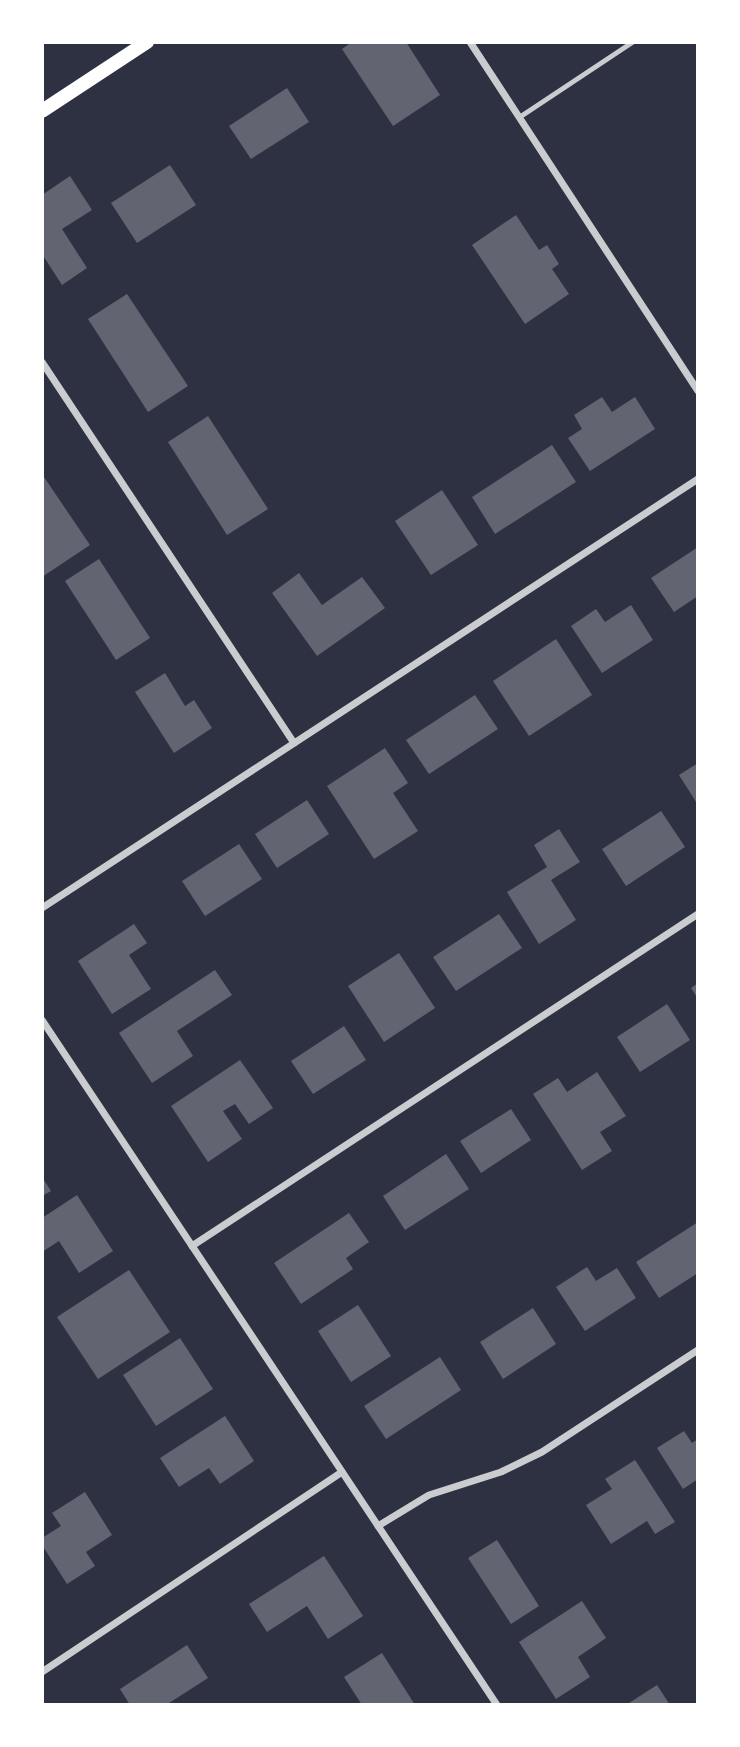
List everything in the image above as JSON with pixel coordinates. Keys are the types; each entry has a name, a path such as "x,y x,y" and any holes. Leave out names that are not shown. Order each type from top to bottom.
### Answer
{"main road":[{"path":"42,111 147,42"}],"street":[{"path":"471,42 698,391"},
{"path":"42,362 294,743"},
{"path":"42,908 698,479"},
{"path":"192,1246 698,914"},
{"path":"42,1020 497,1705"},
{"path":"377,1526 429,1495 525,1462 698,1350"},
{"path":"42,1672 342,1472"}],"lane":[{"path":"520,117 633,42"}],"building":[{"path":"352,42 406,42 440,95 393,126 342,49"},
{"path":"287,88 309,122 251,159 229,126"},
{"path":"170,165 196,205 137,243 111,203"},
{"path":"70,176 92,210 62,229 87,268 62,285 42,254 42,195"},
{"path":"516,215 539,250 547,245 559,264 552,269 569,294 525,324 472,245"},
{"path":"127,294 188,386 148,412 88,319"},
{"path":"602,397 612,412 635,397 655,429 590,471 568,438 582,429 574,415"},
{"path":"208,416 268,509 227,535 168,442"},
{"path":"552,445 576,482 495,534 472,497"},
{"path":"42,474 90,545 42,577"},
{"path":"442,490 478,545 431,575 395,521"},
{"path":"698,547 698,596 674,612 651,578"},
{"path":"99,559 150,638 116,660 65,581"},
{"path":"299,573 322,605 362,577 385,608 317,656 272,593"},
{"path":"631,605 653,640 602,673 571,626 596,609 605,622"},
{"path":"556,639 592,695 529,736 493,681"},
{"path":"165,673 185,706 194,700 212,728 174,753 135,692"},
{"path":"475,695 498,729 429,774 406,740"},
{"path":"385,748 408,783 393,793 418,831 374,859 327,786"},
{"path":"698,763 698,805 679,775"},
{"path":"307,800 329,834 277,868 255,834"},
{"path":"661,811 685,847 626,886 602,849"},
{"path":"559,829 580,862 551,880 576,920 539,944 507,892 547,867 534,845"},
{"path":"239,844 262,879 205,916 182,881"},
{"path":"499,914 522,948 456,991 433,957"},
{"path":"134,924 147,943 129,955 151,989 112,1014 78,961"},
{"path":"399,953 435,1008 384,1042 348,986"},
{"path":"215,970 232,995 177,1031 193,1056 152,1083 119,1033"},
{"path":"698,983 698,999 691,988"},
{"path":"667,1004 690,1040 640,1072 617,1037"},
{"path":"344,1026 366,1060 313,1094 291,1061"},
{"path":"240,1060 273,1108 249,1124 235,1104 223,1111 242,1139 208,1162 171,1106"},
{"path":"597,1072 626,1116 600,1132 612,1151 582,1170 533,1094 558,1078 567,1092"},
{"path":"511,1109 531,1140 481,1173 460,1141"},
{"path":"446,1154 469,1189 405,1230 383,1196"},
{"path":"42,1177 51,1191 42,1196"},
{"path":"77,1195 113,1251 79,1273 59,1241 42,1252 42,1218"},
{"path":"349,1213 369,1242 346,1258 353,1269 301,1304 274,1263"},
{"path":"698,1222 698,1273 659,1298 636,1262"},
{"path":"587,1267 596,1281 617,1268 636,1298 585,1331 556,1287"},
{"path":"129,1270 170,1332 98,1379 57,1317"},
{"path":"358,1305 391,1356 351,1382 318,1331"},
{"path":"533,1308 556,1344 503,1379 480,1342"},
{"path":"180,1338 213,1389 156,1426 123,1375"},
{"path":"440,1357 461,1390 386,1439 364,1406"},
{"path":"225,1416 254,1461 220,1484 209,1468 179,1487 160,1458"},
{"path":"684,1431 692,1443 698,1439 698,1479 683,1489 657,1448"},
{"path":"635,1460 675,1522 655,1534 647,1521 611,1544 586,1505 612,1489 605,1479"},
{"path":"85,1492 112,1535 86,1552 95,1566 67,1584 42,1545 42,1538 61,1526 52,1513"},
{"path":"497,1540 539,1606 511,1624 468,1558"},
{"path":"324,1556 363,1616 328,1639 307,1606 267,1632 249,1604"},
{"path":"582,1601 606,1638 578,1657 590,1677 556,1699 519,1642"},
{"path":"187,1645 208,1678 166,1705 130,1705 120,1689"},
{"path":"382,1653 415,1705 362,1705 344,1677"},
{"path":"657,1685 670,1705 626,1705"}]}
